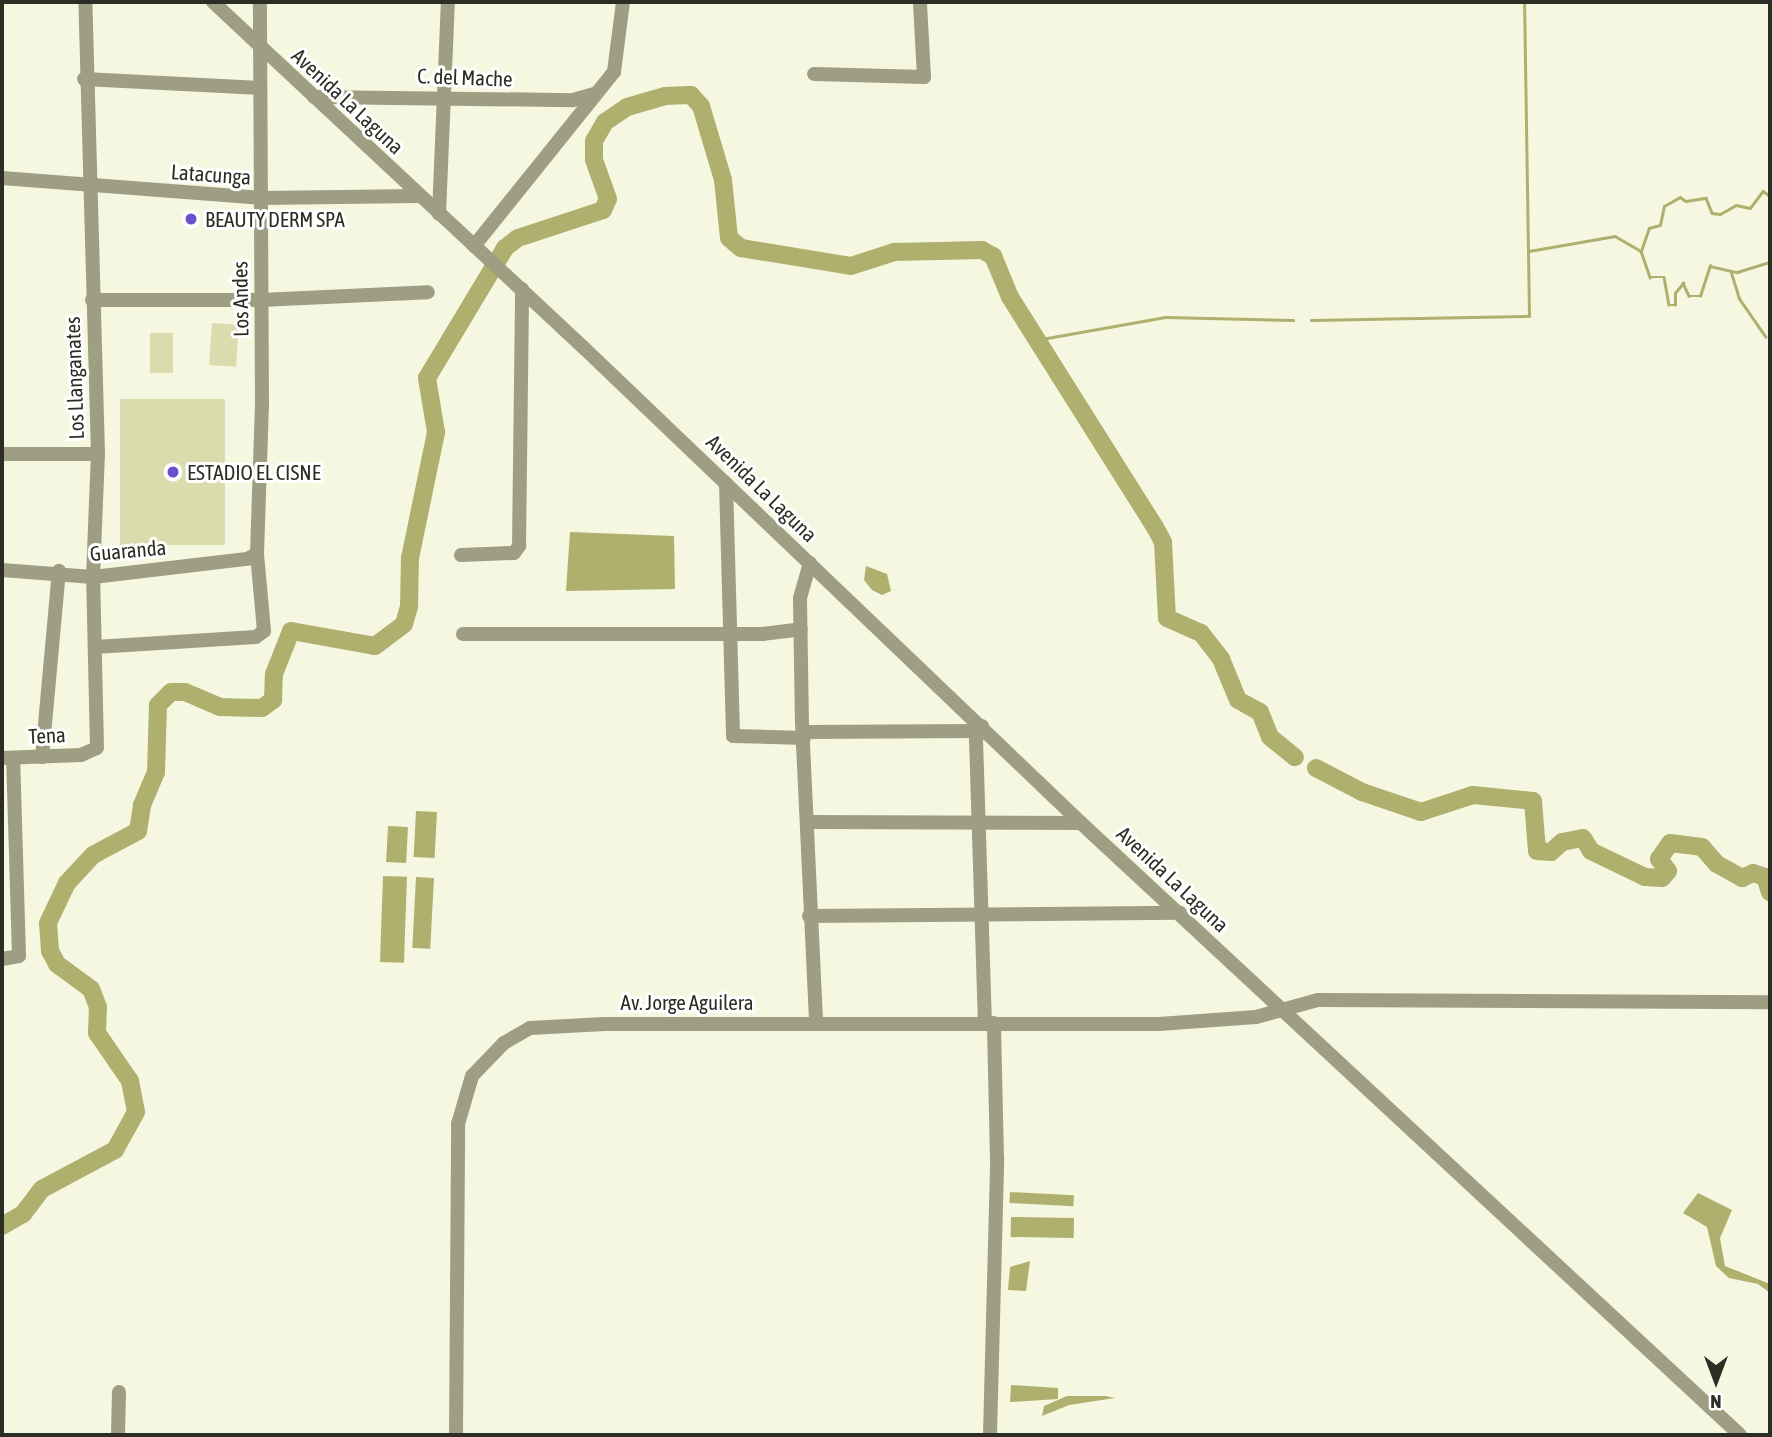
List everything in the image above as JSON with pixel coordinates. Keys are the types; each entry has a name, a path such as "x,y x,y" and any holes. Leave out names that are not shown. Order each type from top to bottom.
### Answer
{"street":[{"name":"Los Llanganates","path":"85,2 84,79 91,186 98,454 93,577 97,748 93,752"},
{"name":"Avenida La Laguna","path":"213,2 726,482 979,729 1740,1435"},
{"name":"Los Andes","path":"95,647 260,636 264,627 257,554 261,300 260,2"},
{"path":"439,214 446,99 448,2"},
{"path":"479,250 594,94 614,72 620,46 623,2"},
{"path":"814,74 924,77 920,2"},
{"path":"84,79 260,88"},
{"name":"C. del Mache","path":"314,97 573,100 594,94"},
{"name":"Latacunga","path":"2,178 260,198 419,196"},
{"path":"461,555 514,553 519,546 522,289"},
{"path":"92,300 261,300 428,292"},
{"path":"2,454 98,454"},
{"path":"726,482 733,736 979,729 983,914 997,1159 990,1435"},
{"name":"Guaranda","path":"2,570 59,571 93,577 247,559 257,554"},
{"path":"810,563 800,599 809,822 809,916 816,1023"},
{"path":"42,757 59,571"},
{"path":"463,634 801,629"},
{"name":"Tena","path":"8,758 93,752"},
{"path":"2,959 19,956 8,862 8,758"},
{"path":"809,822 1081,823"},
{"path":"809,916 1180,913"},
{"name":"Av. Jorge Aguilera","path":"456,1435 458,1124 472,1076 490,1055 530,1028 562,1024 1159,1024 1256,1017 1280,1008 1318,1000 1770,1002"},
{"path":"118,1392 118,1435"}],"shaded area":[{"path":"212,323 239,325 236,367 209,365"},
{"path":"150,333 173,333 173,373 150,373"},
{"name":"ESTADIO EL CISNE","path":"120,399 225,399 225,545 120,545"},
{"path":"570,532 674,536 675,589 566,591"},
{"path":"866,566 887,574 891,591 882,595 872,590 864,580"},
{"path":"416,811 437,812 435,858 414,857"},
{"path":"388,826 408,827 406,863 386,862"},
{"path":"383,876 407,877 404,963 380,962"},
{"path":"416,877 434,878 430,949 412,948"},
{"path":"1010,1192 1074,1195 1073,1206 1009,1203"},
{"path":"1698,1193 1732,1210 1720,1238 1725,1266 1770,1284 1770,1293 1758,1284 1729,1278 1716,1266 1707,1227 1683,1213"},
{"path":"1011,1217 1074,1218 1074,1238 1011,1237"},
{"path":"1030,1261 1026,1291 1008,1290 1010,1267"},
{"path":"1011,1385 1058,1388 1058,1399 1010,1402"},
{"path":"1067,1396 1115,1398 1069,1405 1042,1416 1044,1406"}],"waterway":[{"path":"1311,320 1529,316 1524,2"},
{"path":"2,1226 23,1214 42,1189 115,1150 136,1112 130,1081 97,1033 98,1007 91,989 57,964 50,951 48,923 67,883 93,855 138,831 142,805 156,772 158,705 171,692 185,692 220,707 262,708 273,700 274,674 291,631 375,646 404,624 409,606 410,558 436,432 427,378 505,248 518,238 603,210 608,199 594,160 594,141 605,122 627,107 665,96 691,95 701,106 723,180 729,238 741,248 851,266 894,252 982,250 993,256 1010,297 1163,542 1167,618 1201,633 1221,659 1238,700 1260,712 1270,737 1295,757"},
{"path":"1529,251 1615,236 1641,251 1649,228 1660,225 1664,206 1680,197 1686,201 1706,198 1712,213 1720,214 1736,205 1750,208 1763,191 1770,196"},
{"path":"1641,251 1650,277 1664,277 1669,305 1675,305 1675,293 1683,283 1689,296 1700,296 1710,266 1737,272 1770,262"},
{"path":"1731,271 1739,298 1766,337"},
{"path":"1036,340 1165,317 1293,320"},
{"path":"1316,768 1362,792 1421,812 1473,795 1533,801 1537,851 1551,852 1562,842 1583,838 1591,851 1645,877 1662,878 1668,871 1659,859 1670,843 1702,847 1717,864 1742,878 1753,873 1765,877 1770,892"}],"place":[{"name":"BEAUTY DERM SPA","path":"191,219"},
{"name":"ESTADIO EL CISNE","path":"173,472"}]}
